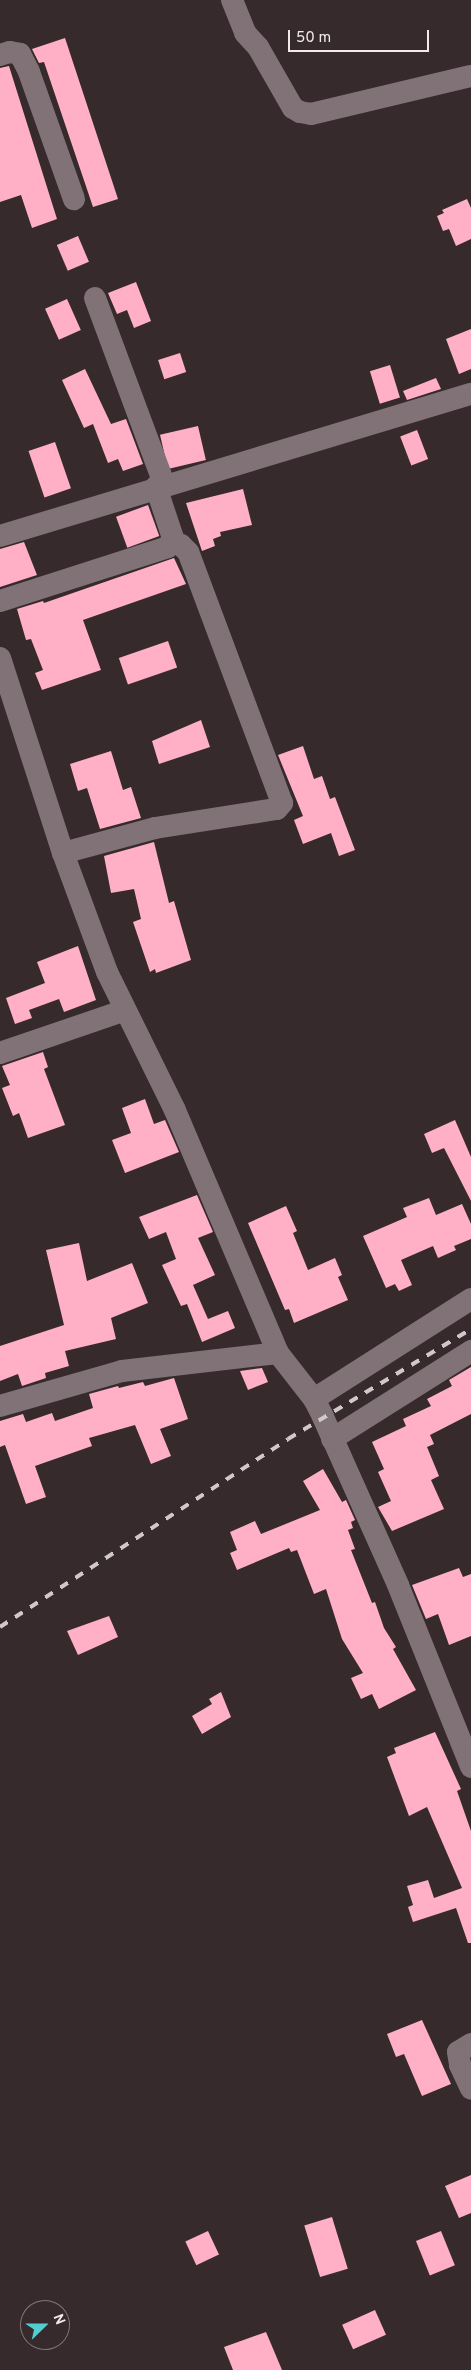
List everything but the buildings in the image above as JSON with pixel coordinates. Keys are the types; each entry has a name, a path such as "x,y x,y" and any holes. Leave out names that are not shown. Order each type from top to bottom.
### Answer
{"street":[{"path":"232,0 245,33 258,47 293,108 300,112 311,114 471,76"},
{"path":"0,55 10,52 20,54 29,72 74,199"},
{"path":"95,298 160,485 172,543"},
{"path":"0,536 160,485 471,394"},
{"path":"0,601 168,547 172,543"},
{"path":"63,853 155,828 277,808 282,803 188,552 182,545 172,543"},
{"path":"0,658 63,853 123,1011 174,1108 278,1353 314,1399 467,1741 471,1768"},
{"path":"0,1053 123,1011"},
{"path":"314,1399 471,1298"},
{"path":"332,1439 471,1351"},
{"path":"0,1406 122,1372 278,1353"},
{"path":"471,2044 458,2052 460,2064 471,2089"}],"railway":[{"path":"0,1627 288,1439 471,1329"}]}
